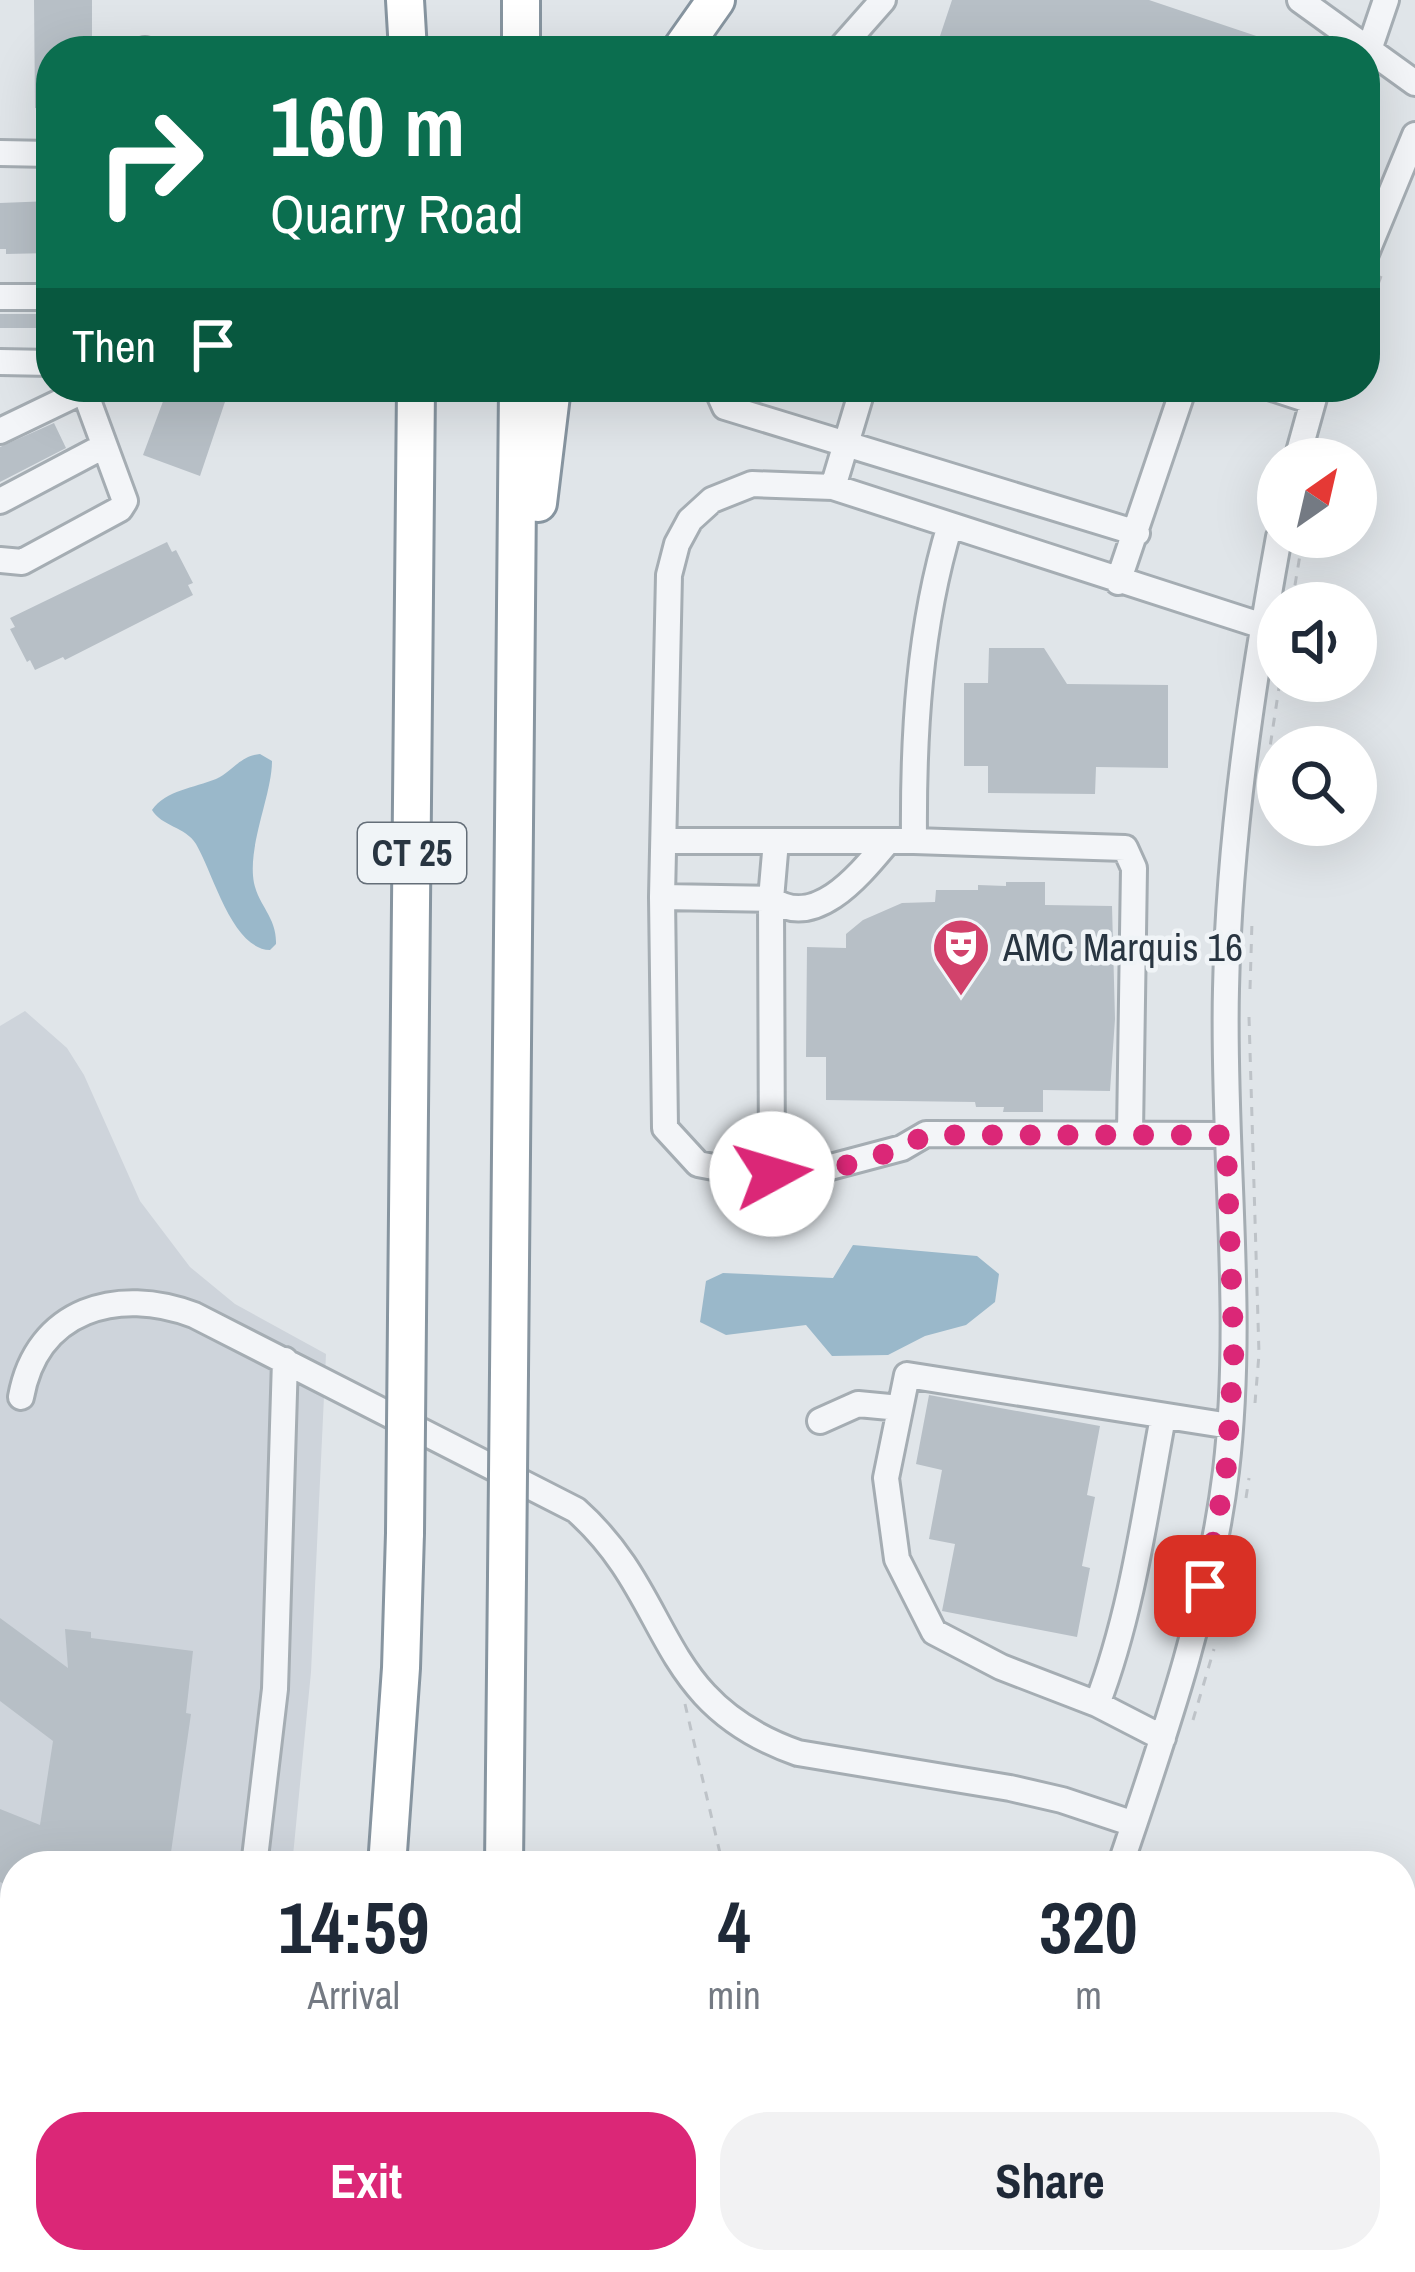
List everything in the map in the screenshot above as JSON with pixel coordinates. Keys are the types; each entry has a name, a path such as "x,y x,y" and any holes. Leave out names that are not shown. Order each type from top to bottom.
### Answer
{"highway":[{"path":"405,0 407,36"},
{"path":"419,36 420,0"},
{"path":"521,0 521,36"},
{"path":"691,36 716,0"},
{"name":"CT 25","path":"388,1851 405,1532 416,402"},
{"name":"CT 25","path":"504,1851 518,402"},
{"path":"514,745 550,402"}],"street":[{"path":"851,36 883,0"},
{"path":"1300,0 1354,36"},
{"path":"1374,36 1386,0"},
{"path":"1380,55 1415,83"},
{"path":"1380,220 1415,135"},
{"path":"0,153 36,154"},
{"path":"0,297 36,296"},
{"path":"0,362 36,362"},
{"path":"0,431 57,402"},
{"path":"0,560 22,562 120,509 125,501 88,402"},
{"path":"723,402 725,407 1137,533"},
{"path":"833,487 859,402"},
{"path":"1118,582 1179,402"},
{"path":"1303,438 1313,402"},
{"path":"0,501 104,446"},
{"path":"1226,1135 926,1135 902,1148 804,1174 698,1164 664,1128 665,630 669,574 690,520 712,500 752,484 833,487 1257,624"},
{"path":"914,841 915,736 926,631 934,577 950,525"},
{"path":"1125,1851 1163,1738 1208,1575 1230,1426 1234,1350 1226,986 1235,844 1257,673"},
{"path":"772,1174 771,899 776,841"},
{"path":"662,897 771,899 786,909 803,910 838,893 888,841"},
{"path":"666,842 914,841 1125,848 1134,868 1130,1133"},
{"path":"22,1397 33,1358 51,1335 102,1305 124,1301 170,1306 576,1510 612,1544 630,1569 668,1648 692,1684 735,1724 764,1741 798,1753 1062,1800 1134,1824"},
{"path":"256,1851 275,1689 285,1360"},
{"path":"1163,1738 1097,1704 1001,1667 934,1632 897,1559 886,1478 907,1375 1230,1426"},
{"path":"820,1421 858,1404 900,1408"},
{"path":"1097,1704 1111,1668 1163,1418"}],"path":[{"path":"686,1707 720,1851"}],"shaded area":[{"path":"25,1011 67,1048 84,1075 140,1201 190,1267 235,1304 326,1354 311,1672 293,1851 0,1851 0,1026"}],"water":[{"path":"260,754 272,761 253,869 256,891 276,935 270,950 257,946 235,924 192,838 152,810 173,794 216,779"},
{"path":"853,1245 977,1256 999,1274 995,1302 966,1325 925,1336 888,1355 832,1356 806,1325 726,1335 700,1322 706,1281 723,1273 833,1278"}],"building":[{"path":"34,0 92,0 92,36 36,36 35,108"},
{"path":"952,0 1149,0 1256,36 940,36"},
{"path":"36,202 36,253 6,254 6,249 0,249 0,203"},
{"path":"0,314 36,314 36,328 0,328"},
{"path":"163,402 225,402 200,476 143,455"},
{"path":"54,423 66,448 0,482 0,447"},
{"path":"167,542 193,583 188,585 193,595 65,660 35,670 27,662 10,629 15,627 10,618"},
{"path":"989,648 1044,648 1067,684 1168,685 1168,768 1096,767 1095,794 988,793 988,766 964,766 964,683 988,683"},
{"name":"AMC Marquis 16","path":"1006,882 1045,882 1045,905 1112,906 1115,1019 1110,1091 1043,1090 1043,1112 1003,1112 1004,1107 976,1107 975,1102 826,1100 826,1057 806,1057 807,947 846,948 846,934 863,920 902,903 935,902 936,890 978,890 978,885 1006,886"},
{"path":"929,1395 1100,1426 1087,1495 1095,1497 1082,1566 1090,1568 1077,1637 942,1611 955,1544 929,1539 942,1470 916,1464"},
{"path":"0,1618 68,1668 65,1629 91,1632 91,1638 193,1651 186,1713 191,1714 171,1851 0,1851 0,1809 40,1825 53,1741 0,1701"}],"place":[{"name":"AMC Marquis 16","path":"961,998"}],"route":[{"path":"772,1174 804,1174 852,1162 902,1148 926,1135 1226,1135 1234,1350 1226,1472 1205,1586"}]}
